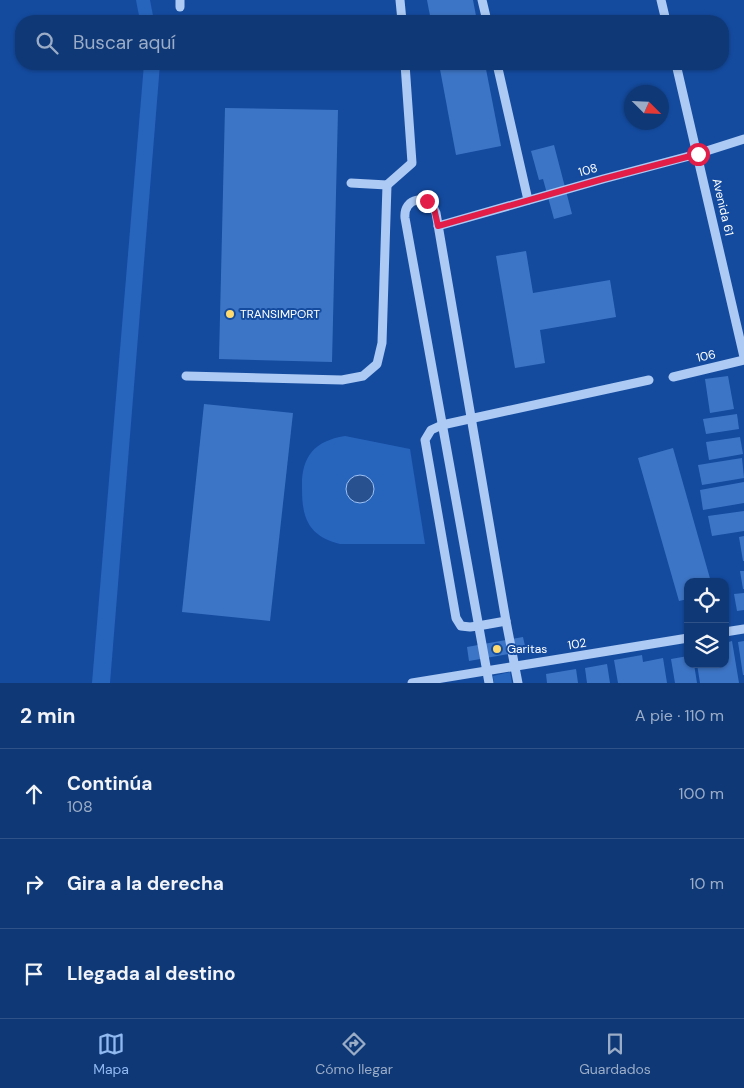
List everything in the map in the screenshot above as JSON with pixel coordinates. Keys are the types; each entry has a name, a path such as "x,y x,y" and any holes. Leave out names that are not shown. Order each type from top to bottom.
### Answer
{"street":[{"path":"400,0 401,15"},
{"path":"482,0 486,15"},
{"path":"660,0 664,15"},
{"path":"351,183 387,185 412,163 405,70"},
{"path":"498,70 528,200"},
{"name":"Avenida 61","path":"677,70 744,358"},
{"name":"108","path":"438,226 698,154 744,139"},
{"path":"186,376 342,380 363,376 377,364 382,343 387,185"},
{"path":"489,683 405,218 406,209 409,204 418,200 427,201 434,208 438,226 518,683"},
{"name":"106","path":"673,377 744,358"},
{"path":"506,621 470,627 461,626 456,618 426,440 431,430 442,425 649,380"},
{"path":"729,631 744,629"},
{"name":"102","path":"412,683 684,639"}],"shaded area":[{"path":"136,0 150,0 153,15 139,15"},
{"path":"143,70 160,70 110,683 92,683"},
{"path":"345,436 410,449 425,544 340,544 329,541 314,531 309,525 302,500 302,478 307,460 317,447 334,438"},
{"path":"360,475 370,479 374,489 370,499 360,503 350,499 346,489 350,479"},
{"path":"510,672 512,683 494,683 493,676"}],"building":[{"path":"427,0 473,0 476,15 430,15"},
{"path":"440,70 486,70 501,146 456,155"},
{"path":"225,108 338,110 332,362 219,359"},
{"path":"554,145 572,214 554,219 543,179 539,180 531,151"},
{"path":"526,251 533,293 610,280 616,317 540,330 545,363 515,368 496,256"},
{"path":"728,376 734,409 710,413 705,379"},
{"path":"204,404 293,413 270,621 182,612"},
{"path":"737,414 739,429 706,434 703,419"},
{"path":"740,437 743,454 709,460 706,442"},
{"path":"673,448 710,578 684,578 684,600 679,601 638,458"},
{"path":"742,458 744,478 702,485 698,465"},
{"path":"744,482 744,503 703,510 700,490"},
{"path":"744,511 744,531 712,536 708,516"},
{"path":"744,536 744,561 743,561 739,537"},
{"path":"740,571 744,571 744,589 743,589"},
{"path":"744,593 744,610 737,611 734,594"},
{"name":"Garitas","path":"523,637 526,651 469,661 467,647"},
{"path":"732,641 739,683 700,683 698,668 729,668 729,642"},
{"path":"744,641 744,675 743,675 738,642"},
{"path":"642,655 643,662 663,658 667,683 618,683 614,660"},
{"path":"684,657 684,668 695,668 697,683 675,683 671,659"},
{"path":"607,664 610,683 587,683 585,668"},
{"path":"576,669 578,683 547,683 546,674"}],"place":[{"name":"TRANSIMPORT","path":"230,314"},
{"name":"Garitas","path":"497,649"}],"route":[{"path":"427,201 434,208 438,226 698,154"}]}
